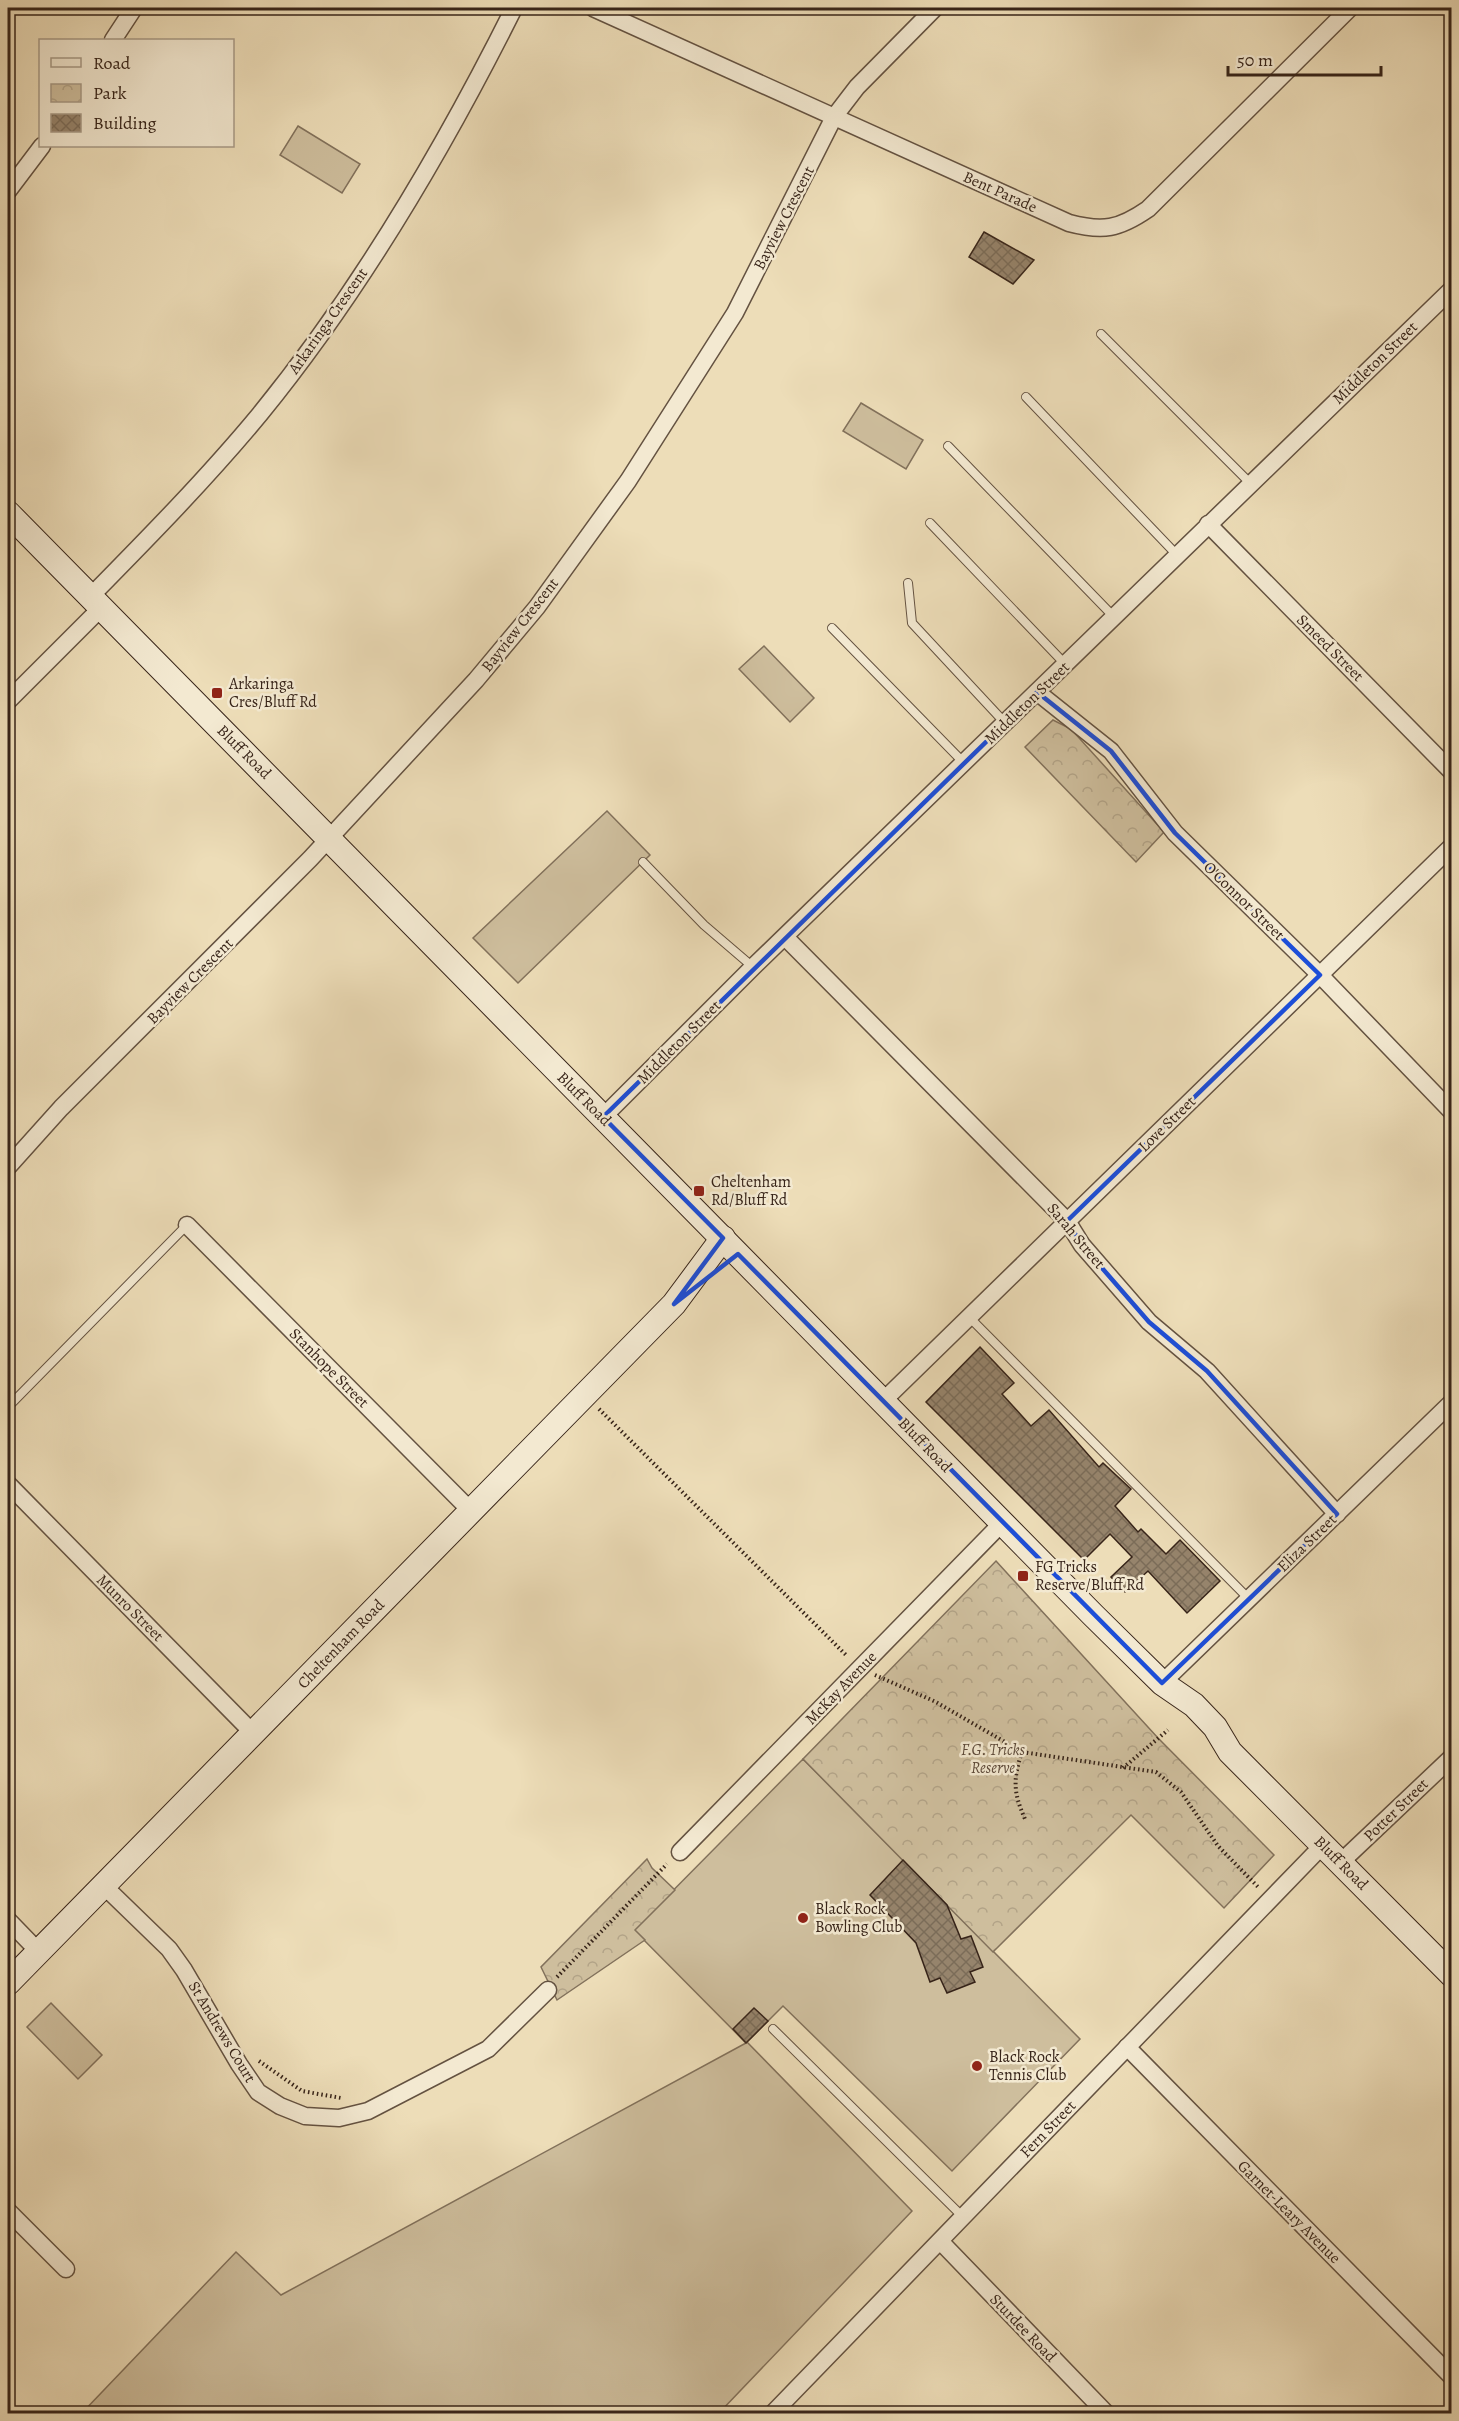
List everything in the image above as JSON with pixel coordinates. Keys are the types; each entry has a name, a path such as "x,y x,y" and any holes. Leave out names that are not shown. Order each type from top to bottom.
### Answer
{"main road":[{"name":"Bluff Road","path":"8,513 1162,1683 1182,1716 1204,1739 1230,1752 1452,1975"},
{"name":"Cheltenham Road","path":"8,1983 730,1246"}],"street":[{"path":"114,39 134,8"},
{"name":"Arkaringa Crescent","path":"8,701 260,414 327,325 435,157 513,8"},
{"name":"Bent Parade","path":"593,8 1069,223 1088,228 1110,228 1128,223 1148,209 1350,8"},
{"name":"Bayview Crescent","path":"8,1167 61,1108 329,838 476,680 537,607 628,482 735,313 834,117 857,87 934,8"},
{"path":"8,191 41,147"},
{"name":"Middleton Street","path":"603,1117 753,967 965,764 1250,483 1452,289"},
{"name":"Smeed Street","path":"1208,524 1452,772"},
{"name":"O'Connor Street","path":"1037,692 1111,751 1175,833 1320,975 1452,1112"},
{"name":"Love Street","path":"883,1401 1452,846"},
{"name":"Sarah Street","path":"785,937 1068,1221 1082,1245 1142,1313 1166,1338 1207,1371 1337,1514"},
{"name":"Stanhope Street","path":"187,1225 471,1511"},
{"name":"Eliza Street","path":"1162,1683 1452,1402"},
{"name":"Munro Street","path":"8,1484 253,1733"},
{"name":"McKay Avenue","path":"680,1852 1002,1523"},
{"name":"Potter Street","path":"1341,1862 1452,1757"},
{"name":"Fern Street","path":"772,2414 1323,1845"},
{"name":"St Andrews Court","path":"104,1886 174,1956 258,2092 280,2106 304,2116 339,2118 378,2106 488,2049 549,1984"},
{"path":"8,1920 39,1952"},
{"name":"Garnet-Leary Avenue","path":"1127,2047 1452,2377"},
{"path":"8,2211 66,2269"},
{"name":"Sturdee Road","path":"940,2241 1107,2414"}],"lane":[{"path":"1101,334 1250,483"},
{"path":"1026,397 1177,555"},
{"path":"948,446 1114,617"},
{"path":"930,524 1066,665"},
{"path":"908,583 912,623 1006,724"},
{"path":"832,628 965,764"},
{"path":"643,862 705,926 753,967"},
{"path":"8,1407 187,1225"},
{"path":"969,1317 1249,1599"},
{"path":"773,2029 963,2217"}],"path":[{"path":"585,1396 860,1669 936,1702 1022,1752 1156,1772 1181,1792 1218,1846 1270,1899"},
{"path":"1122,1768 1168,1730"},
{"path":"1022,1752 1015,1772 1015,1796 1025,1819"},
{"path":"549,1984 680,1852"},
{"path":"252,2055 302,2091 346,2099"}],"highlighted area":[{"path":"1037,692 1111,751 1175,833 1320,975 1067,1221 1082,1245 1149,1322 1207,1371 1337,1514 1162,1683 738,1254 674,1304 723,1238 603,1117"}],"green space":[{"path":"298,126 360,164 342,193 280,155"},
{"path":"861,403 923,440 906,469 843,431"},
{"path":"764,646 814,698 790,722 739,669"},
{"path":"1053,720 1071,729 1164,832 1136,862 1025,747"},
{"path":"607,811 650,855 518,983 473,938"},
{"name":"F.G. Tricks Reserve","path":"996,1561 1158,1738 1274,1855 1224,1908 1131,1815 993,1952 803,1759"},
{"path":"803,1759 1080,2039 952,2171 783,2006 747,2042 912,2211 719,2413 81,2414 236,2252 281,2295 746,2043 634,1930"},
{"path":"647,1859 652,1868 675,1890 635,1930 645,1940 557,2000 541,1967"},
{"path":"51,2003 102,2055 78,2079 27,2027"}],"building":[{"path":"984,232 1034,260 1013,284 969,257"},
{"path":"980,1347 1014,1383 1002,1394 1031,1426 1049,1410 1099,1467 1103,1463 1131,1489 1115,1506 1138,1532 1141,1529 1166,1554 1180,1540 1220,1581 1187,1613 1148,1571 1125,1592 1111,1577 1132,1557 1110,1534 1084,1560 926,1402"},
{"path":"903,1860 947,1905 961,1939 971,1936 983,1967 970,1972 975,1982 947,1993 940,1978 930,1982 916,1943 870,1895"},
{"path":"754,2008 768,2021 746,2043 733,2029"}],"place":[{"name":"Arkaringa Cres/Bluff Rd","path":"217,693"},
{"name":"Cheltenham Rd/Bluff Rd","path":"699,1191"},
{"name":"FG Tricks Reserve/Bluff Rd","path":"1023,1576"},
{"name":"Black Rock Bowling Club","path":"803,1918"},
{"name":"Black Rock Tennis Club","path":"977,2066"}]}
